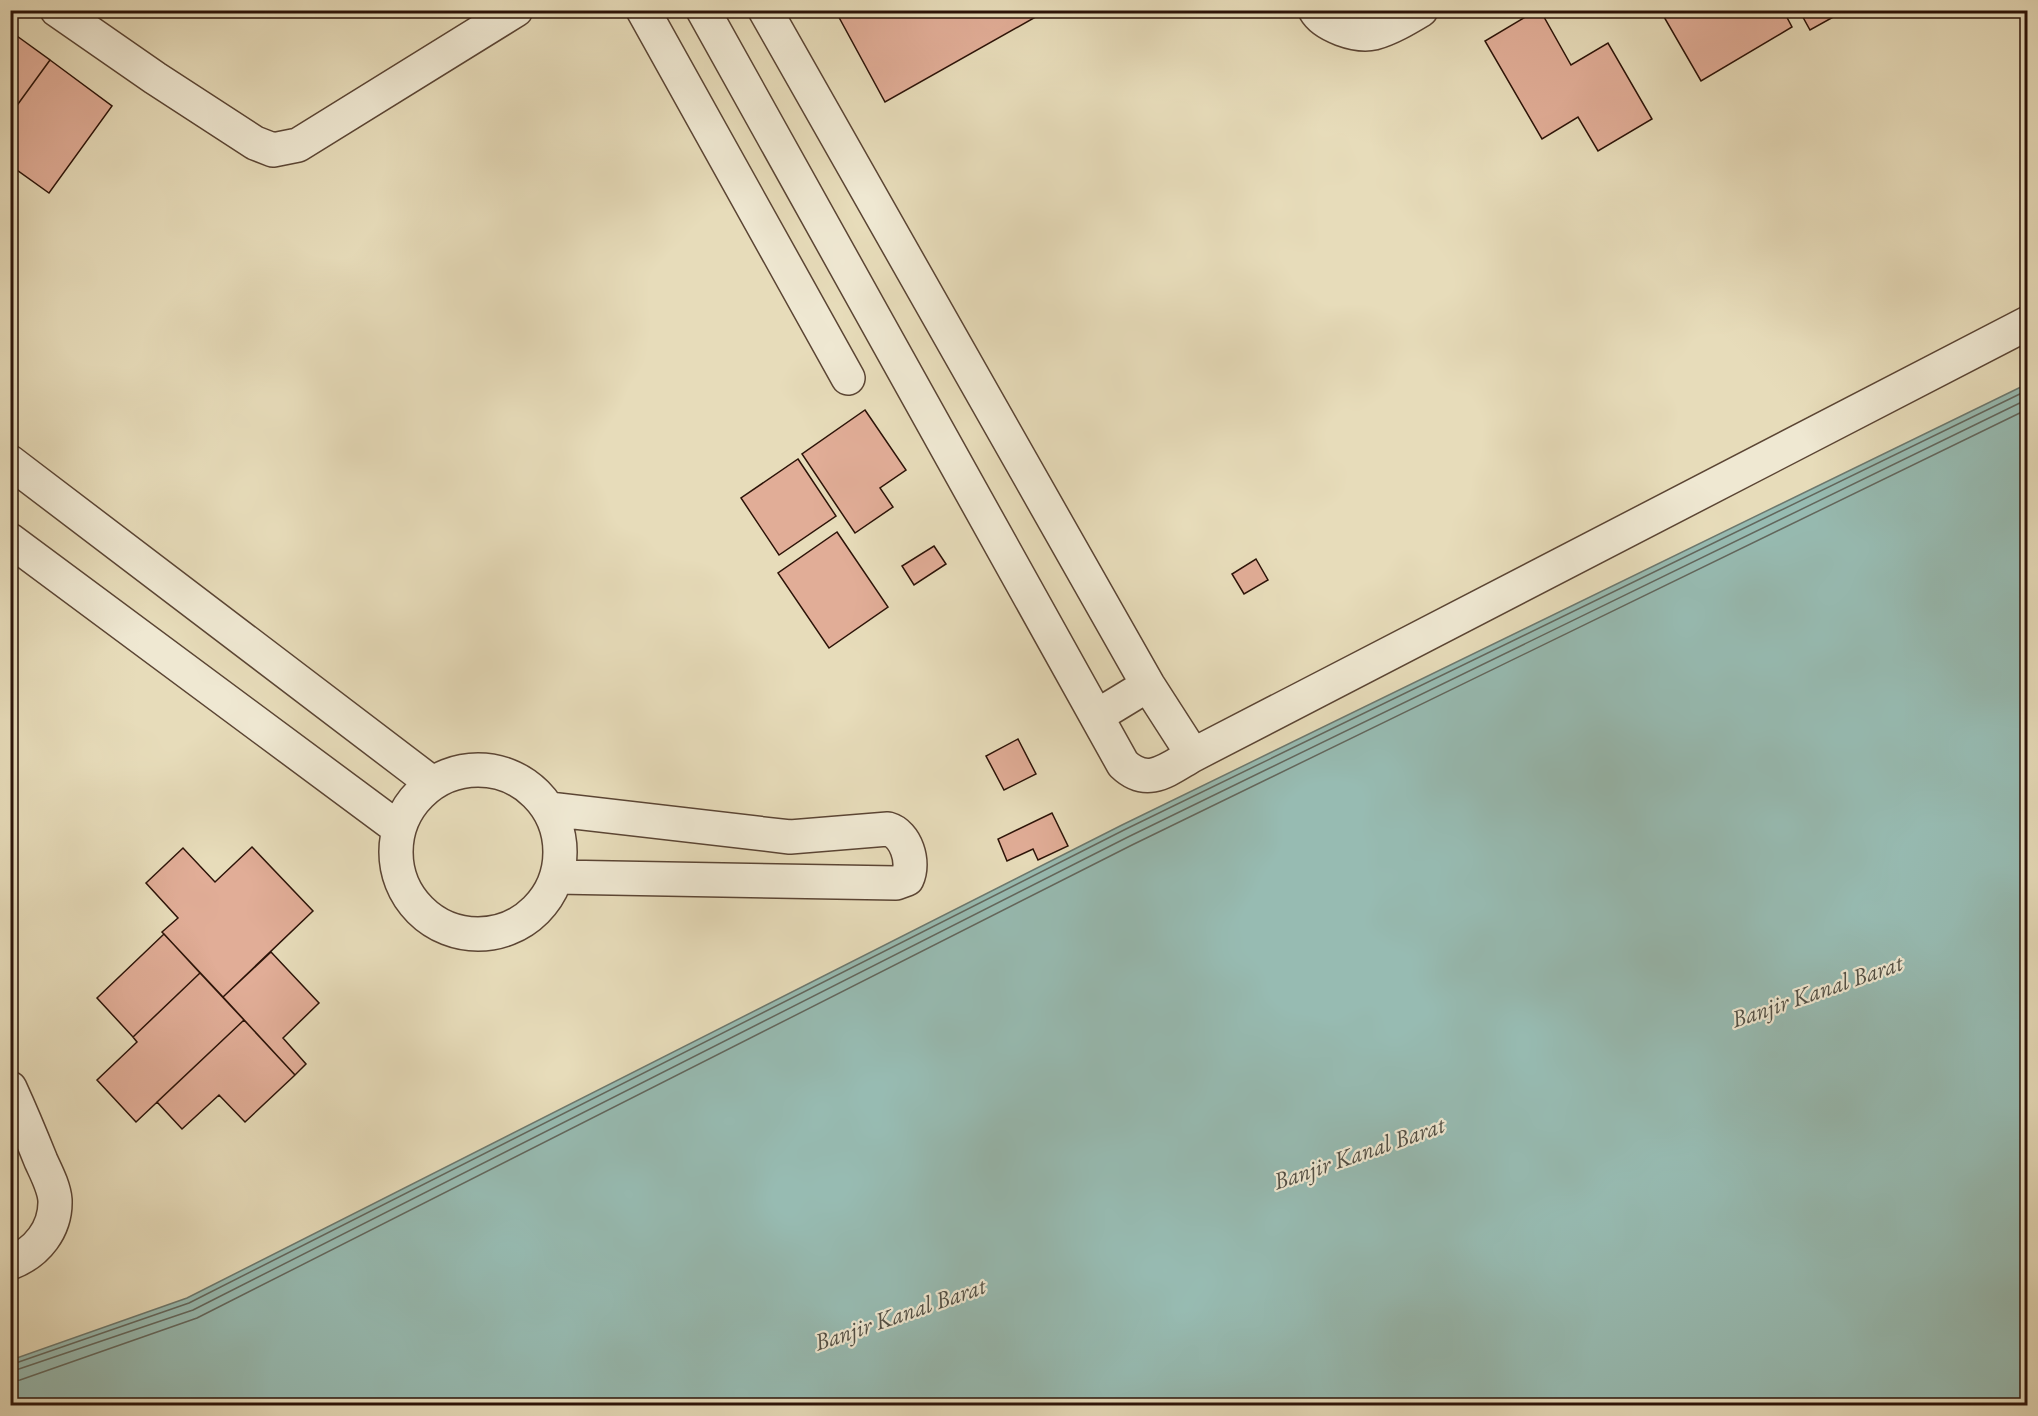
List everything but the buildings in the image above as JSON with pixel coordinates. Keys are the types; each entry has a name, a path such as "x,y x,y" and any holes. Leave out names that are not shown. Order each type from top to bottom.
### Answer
{"street":[{"path":"57,10 155,78 255,143 273,150 298,145 516,10"},
{"path":"643,10 848,378"},
{"path":"704,10 1096,716 1123,764 1133,773 1146,776 1157,775 2028,323"},
{"path":"765,10 1148,685 1193,755"},
{"path":"1315,10 1319,18 1340,29 1371,33 1399,23 1421,10"},
{"path":"10,462 432,783"},
{"path":"10,540 398,828"},
{"path":"1096,716 1148,685"},
{"path":"462,770 496,771 526,784 549,809 561,842 557,877 538,909 508,930 471,936 436,925 409,900 395,865 398,828 411,802 432,783 462,770"},
{"path":"549,809 790,837 888,829 896,831 904,839 911,871 907,879 896,883 557,877"},
{"path":"10,1088 55,1198 52,1222 41,1244 10,1263"}],"water":[{"name":"Banjir Kanal Barat","path":"2027,384 2027,1405 11,1405 11,1360 187,1298 1122,825"}]}
